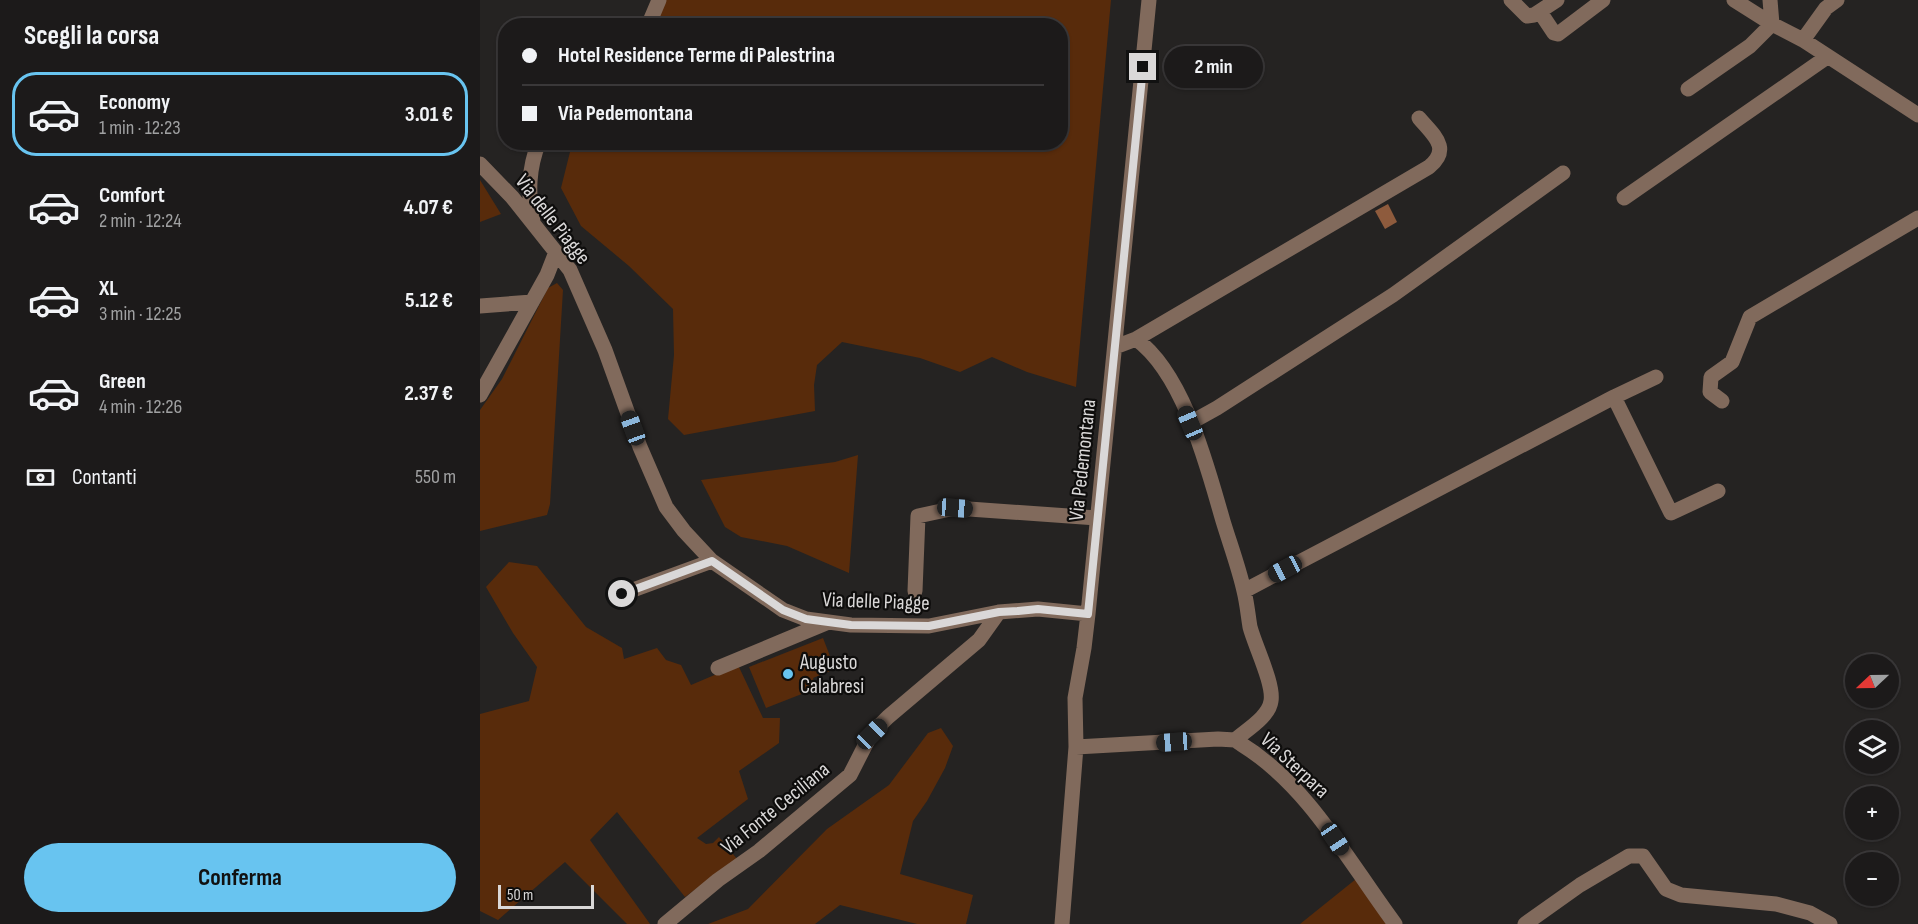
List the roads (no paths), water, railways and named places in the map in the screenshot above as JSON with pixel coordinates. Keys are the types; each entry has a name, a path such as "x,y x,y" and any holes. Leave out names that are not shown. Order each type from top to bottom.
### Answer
{"street":[{"path":"651,18 659,0"},
{"name":"Via Pedemontana","path":"1062,924 1076,747 1075,698 1088,614 1149,0"},
{"path":"1510,0 1527,16 1540,12 1557,0"},
{"path":"1540,12 1554,33 1558,34 1603,0"},
{"path":"1734,0 1803,40 1918,115"},
{"path":"1688,89 1750,46 1772,24 1770,0"},
{"path":"1803,40 1826,8 1837,0"},
{"path":"1624,198 1827,57"},
{"path":"1115,347 1136,339 1429,167 1438,158 1441,148 1436,138 1419,118"},
{"path":"533,223 529,203 529,175 537,150"},
{"name":"Via delle Piagge","path":"480,164 512,197 570,270 605,350 640,447 666,507 684,531 712,561 783,610 806,619 851,625 929,626 999,612 1038,609 1088,614"},
{"path":"1190,423 1393,295 1563,173"},
{"path":"1722,401 1710,392 1711,377 1732,362 1750,317 1918,218"},
{"path":"480,394 547,275 556,252"},
{"path":"480,306 532,302"},
{"path":"1136,339 1159,361 1190,423 1244,591 1250,626 1270,687 1271,701 1265,714 1235,740"},
{"path":"1244,591 1656,377"},
{"path":"1614,397 1671,513 1718,491"},
{"path":"915,591 918,516 955,508 1097,518"},
{"path":"622,594 712,561"},
{"name":"Via Fonte Ceciliana","path":"665,924 718,880 759,851 850,775 872,734 888,717 979,640 999,612"},
{"path":"718,668 829,622"},
{"name":"Via Sterpara","path":"1076,747 1235,740 1278,773 1312,808 1395,924"},
{"path":"1525,924 1580,885 1629,856 1643,856 1666,889 1681,895 1776,904 1810,913 1830,924"}],"place":[{"name":"Augusto Calabresi","path":"788,674"}]}
